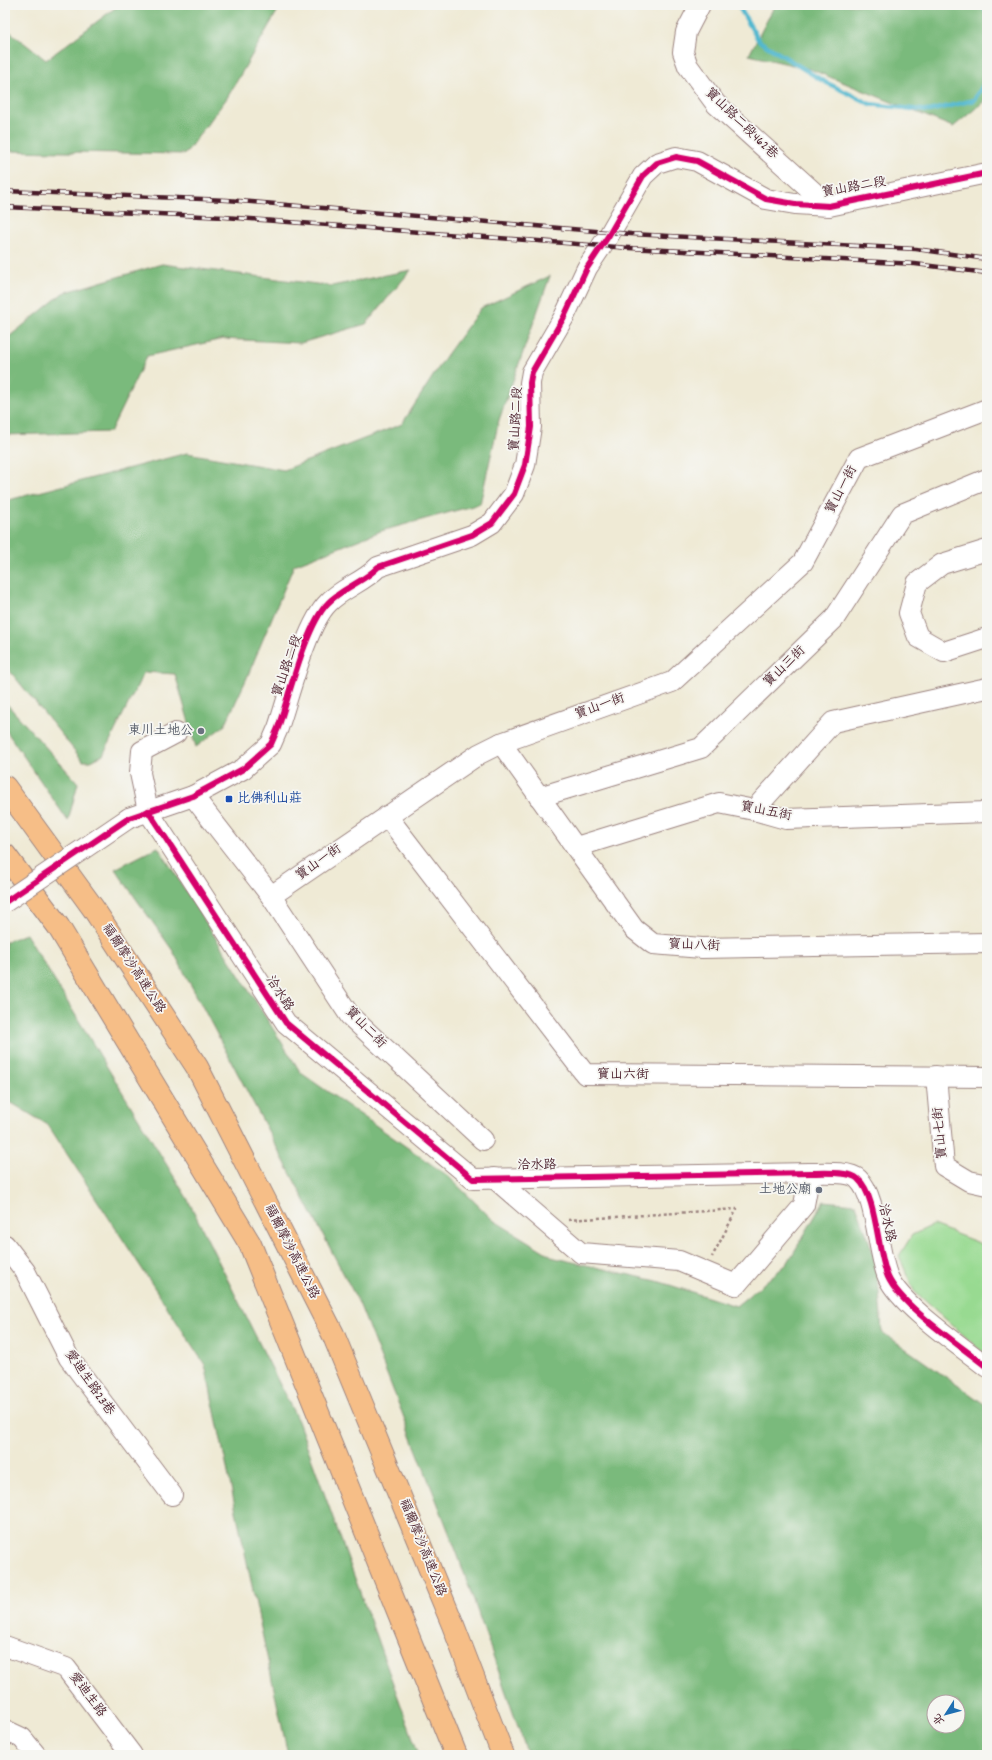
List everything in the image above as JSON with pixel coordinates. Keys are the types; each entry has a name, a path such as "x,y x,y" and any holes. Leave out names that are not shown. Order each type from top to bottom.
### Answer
{"highway":[{"name":"福爾摩沙高速公路","path":"5,787 93,908 197,1067 333,1334 453,1625 503,1755"},
{"path":"5,855 58,926 250,1244 456,1755"}],"street":[{"name":"寶山路二段462巷","path":"700,5 686,32 683,52 688,66 716,104 829,206"},
{"name":"寶山路二段","path":"5,902 129,818 193,796 243,769 271,744 278,728 314,623 328,602 371,574 378,567 472,535 492,523 514,494 525,465 530,427 530,383 532,372 564,317 588,268 643,176 657,163 676,157 697,161 766,199 795,204 829,206 987,173"},
{"name":"寶山一街","path":"271,896 479,754 500,743 672,682 803,562 859,458 987,409"},
{"name":"寶山三街","path":"539,797 701,748 834,619 902,514 987,479"},
{"path":"987,550 942,564 917,583 909,613 918,637 944,652 987,638"},
{"path":"754,810 833,722 987,688"},
{"path":"148,811 140,773 142,750 176,732"},
{"name":"寶山八街","path":"500,743 634,929 652,944 702,948 987,943"},
{"path":"193,796 271,896"},
{"name":"寶山五街","path":"576,847 719,803 754,810 786,819 987,812"},
{"name":"洽水路","path":"148,811 286,1024 473,1179 810,1173 849,1175 858,1179 870,1200 876,1235 888,1278 904,1300 987,1367"},
{"name":"寶山六街","path":"387,816 585,1074 987,1077"},
{"name":"寶山二街","path":"271,896 350,1016 483,1140"},
{"name":"寶山七街","path":"936,1076 944,1166 968,1181 987,1185"},
{"name":"洽水路","path":"494,1178 546,1221 581,1253 679,1261 736,1286 804,1205 810,1173"},
{"name":"愛迪生路23巷","path":"5,1245 25,1271 69,1358 172,1495"},
{"name":"愛迪生路","path":"5,1646 66,1668 132,1755"},
{"path":"5,1730 22,1738 36,1755"}],"path":[{"path":"546,1221 737,1209 705,1272"}],"green space":[{"path":"119,5 281,5 227,98 185,154 5,151 5,28 46,60"},
{"path":"775,5 987,5 987,99 953,127 810,69 749,55"},
{"path":"162,264 332,286 411,270 366,324 301,343 223,339 147,356 110,432 5,435 5,340 63,293"},
{"path":"550,276 499,420 480,504 381,531 294,565 246,680 225,725 196,747 175,674 144,672 103,755 91,761 83,761 5,665 5,501 187,453 284,470 402,424 446,356 481,308"},
{"path":"5,702 78,783 68,821 5,729"},
{"path":"158,847 301,1073 448,1176 493,1220 555,1258 657,1281 736,1306 787,1264 824,1201 856,1204 877,1264 882,1332 987,1406 987,1755 528,1755 457,1553 359,1303 173,951 115,869"},
{"path":"26,934 187,1198 298,1421 419,1755 288,1755 205,1365 48,1125 5,1099 5,942"},
{"path":"933,1225 987,1246 987,1356 914,1291 899,1256 912,1235"}],"waterway":[{"path":"738,5 759,41 823,81 870,104 929,111 974,100 987,79"},
{"path":"983,5 987,12"}],"railway":[{"path":"5,191 227,200 631,234 916,249 987,259"},
{"path":"5,207 224,217 629,248 915,264 987,273"}],"cycle path":[{"path":"5,902 129,818 193,796 243,769 271,744 278,728 305,644 312,627 328,603 378,567 472,535 492,523 514,494 525,465 531,427 530,383 532,372 564,317 587,268 609,235 643,176 657,163 676,157 697,161 766,199 795,204 829,206 987,173"},
{"path":"148,811 286,1023 473,1179 821,1173 836,1173 854,1176 864,1187 869,1198 884,1266 888,1277 895,1288 918,1313 987,1367"}],"place":[{"name":"東川土地公","path":"201,731"},
{"name":"比佛利山莊","path":"229,799"},
{"name":"土地公廟","path":"819,1190"}]}
